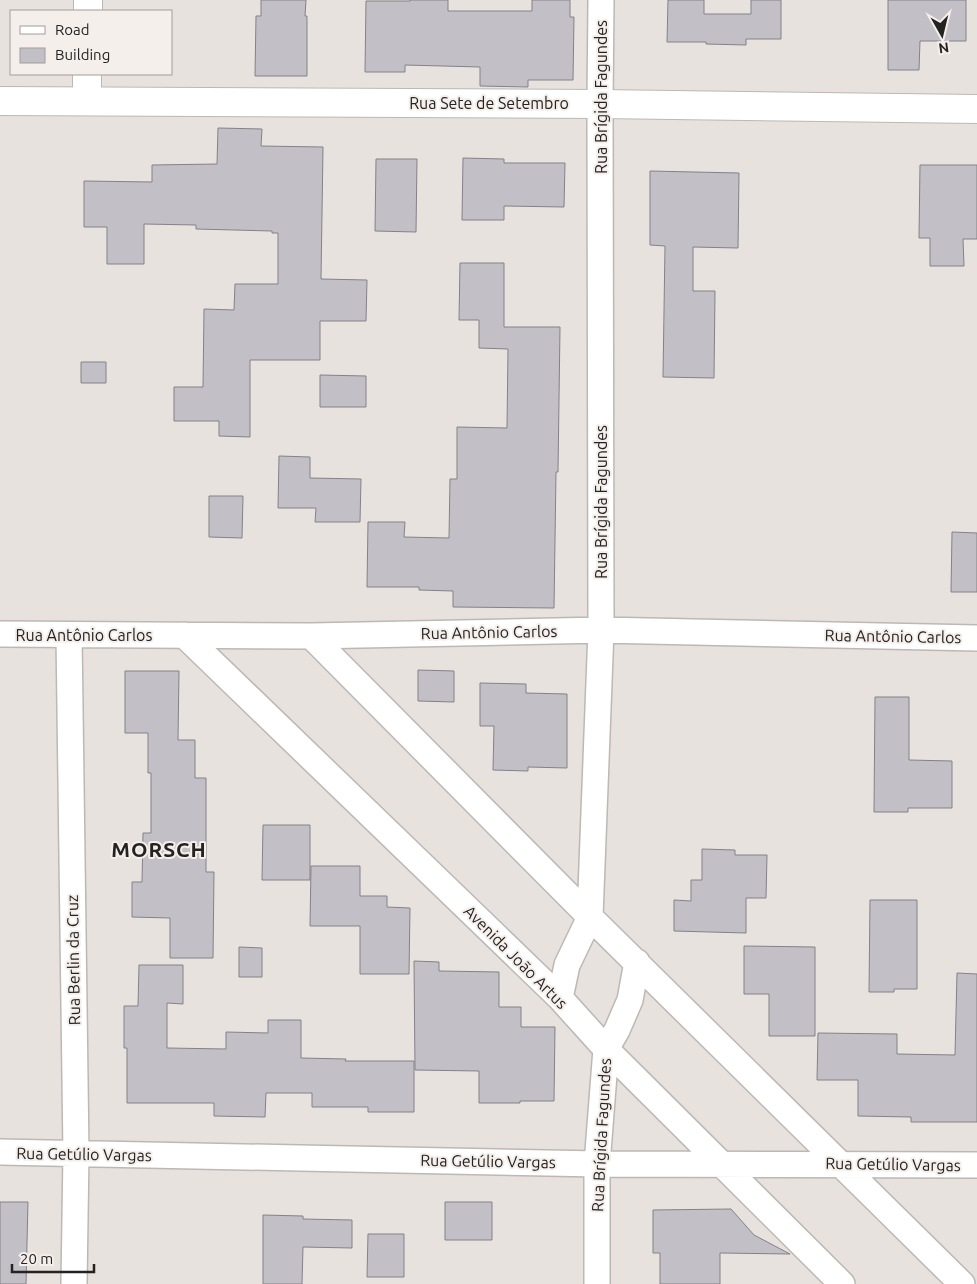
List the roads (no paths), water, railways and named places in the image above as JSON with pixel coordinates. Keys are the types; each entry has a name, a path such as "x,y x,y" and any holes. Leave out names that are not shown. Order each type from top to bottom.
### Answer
{"main road":[{"path":"87,101 88,75"},
{"name":"Rua Sete de Setembro","path":"0,101 600,104 977,109"}],"street":[{"name":"Rua Brígida Fagundes","path":"560,998 567,965 590,917 601,630 601,0"},
{"name":"Rua Antônio Carlos","path":"0,634 311,636 601,630 977,638"},
{"name":"Rua Berlin da Cruz","path":"69,635 76,1153 74,1284"},
{"name":"Avenida João Artus","path":"184,635 560,998 606,1049 842,1284"},
{"path":"311,636 590,917 962,1284"},
{"name":"Rua Brígida Fagundes","path":"597,1284 597,1164 606,1049 617,1030 630,1000 637,962"},
{"name":"Rua Getúlio Vargas","path":"0,1152 597,1164 724,1165 838,1163 977,1165"}],"district":[{"name":"MORSCH","path":"159,849"}]}
